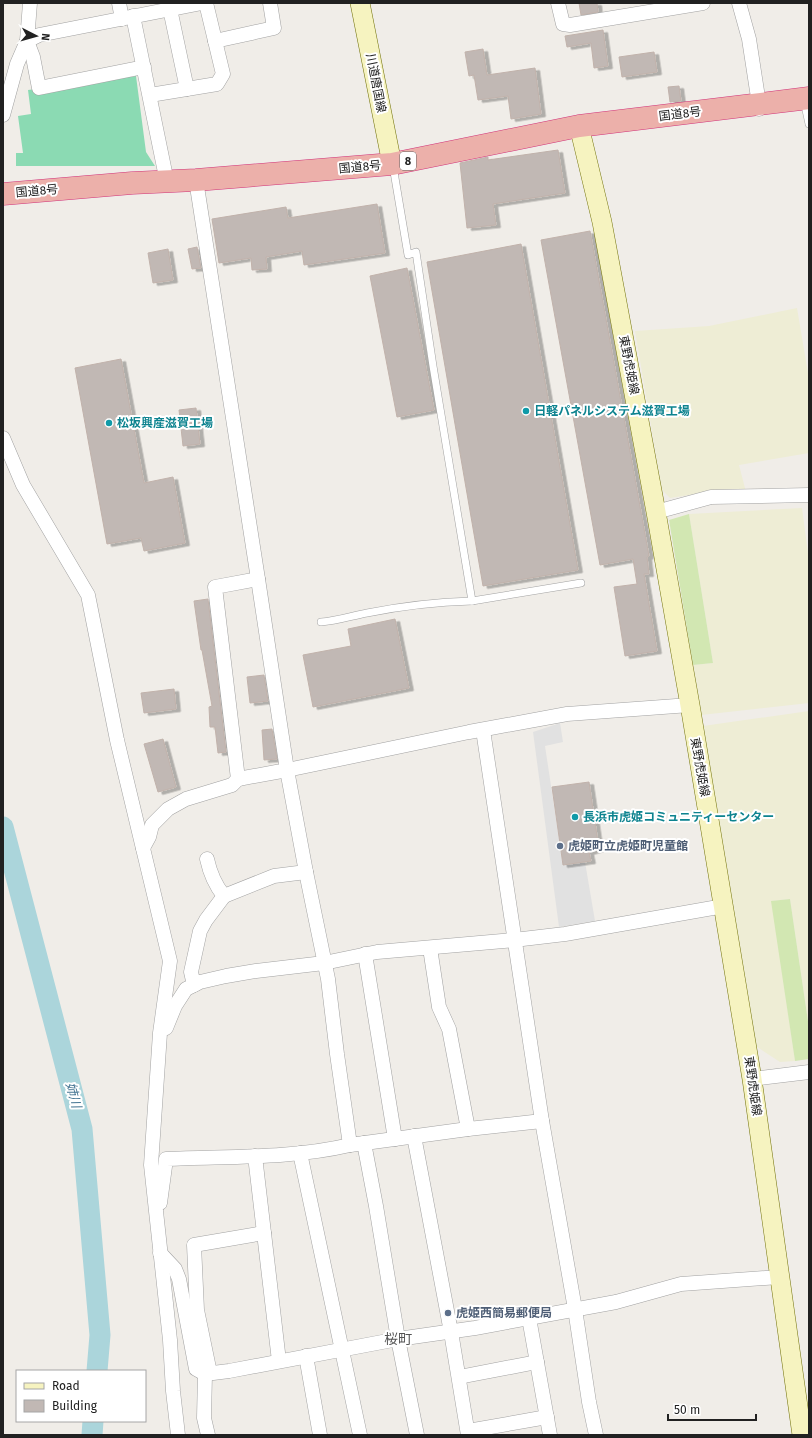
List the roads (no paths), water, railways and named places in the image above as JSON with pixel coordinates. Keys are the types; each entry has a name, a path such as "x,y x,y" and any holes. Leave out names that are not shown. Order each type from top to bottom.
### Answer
{"highway":[{"name":"国道8号","path":"3,194 392,164 579,126 759,106 806,98"}],"main road":[{"name":"川道唐国線","path":"360,3 392,164"},
{"name":"東野虎姫線","path":"579,126 602,222 690,705 752,1080 802,1435"}],"street":[{"path":"3,115 17,64 27,41 30,3"},
{"path":"119,3 128,18 144,67 167,182"},
{"path":"27,41 39,35 202,3"},
{"path":"150,95 217,84 223,74 206,3"},
{"path":"215,41 274,28 270,3"},
{"path":"558,3 563,24 570,25 703,3"},
{"path":"739,3 749,39 759,106"},
{"path":"170,9 186,89"},
{"path":"27,41 33,57 39,88 144,67"},
{"path":"196,180 287,770 328,979 337,1054 357,1144 376,1206 398,1339 417,1435"},
{"path":"3,438 23,485 88,595 117,740 170,961 160,1041 151,1165 170,1340 173,1391 178,1435"},
{"path":"656,512 711,496 809,495"},
{"path":"238,779 214,587 258,579"},
{"path":"143,848 149,837 152,825 168,810 186,799 232,785 238,779 567,714 690,705"},
{"path":"483,730 542,1121 575,1309 589,1402 596,1435"},
{"path":"207,859 217,888 224,896"},
{"path":"194,985 191,972 200,931 206,920 224,896 274,876 306,872"},
{"path":"160,1041 175,1006 186,989 200,982 256,971 324,963 377,952 565,934 724,906"},
{"path":"430,948 438,1007 449,1029 468,1128"},
{"path":"365,954 395,1139"},
{"path":"752,1080 809,1072"},
{"path":"156,1221 162,1195 166,1159 300,1154 468,1128 542,1121"},
{"path":"414,1136 451,1332 468,1433 547,1416"},
{"path":"300,1154 360,1435"},
{"path":"255,1156 279,1362"},
{"path":"208,1435 204,1418 208,1373 197,1310 194,1245 264,1233"},
{"path":"160,1253 175,1269 184,1302 196,1369 208,1373 279,1362 398,1339 451,1332 616,1302 681,1284 779,1277"},
{"path":"529,1318 550,1435"},
{"path":"306,1356 320,1435"},
{"path":"459,1376 537,1362"}],"lane":[{"path":"806,98 809,124"},
{"path":"392,164 408,255 416,252 433,366 472,601"},
{"path":"321,622 336,621 366,613 427,603 472,601 581,583"}],"waterway":[{"name":"姉川","path":"3,827 82,1129 100,1335 97,1370"},
{"name":"姉川","path":"92,1435 93,1422"}],"place":[{"name":"日軽パネルシステム滋賀工場","path":"526,411"},
{"name":"松坂興産滋賀工場","path":"109,423"},
{"name":"長浜市虎姫コミュニティーセンター","path":"575,817"},
{"name":"虎姫町立虎姫町児童館","path":"560,846"},
{"name":"虎姫西簡易郵便局","path":"448,1313"}],"district":[{"name":"桜町","path":"398,1339"}]}
